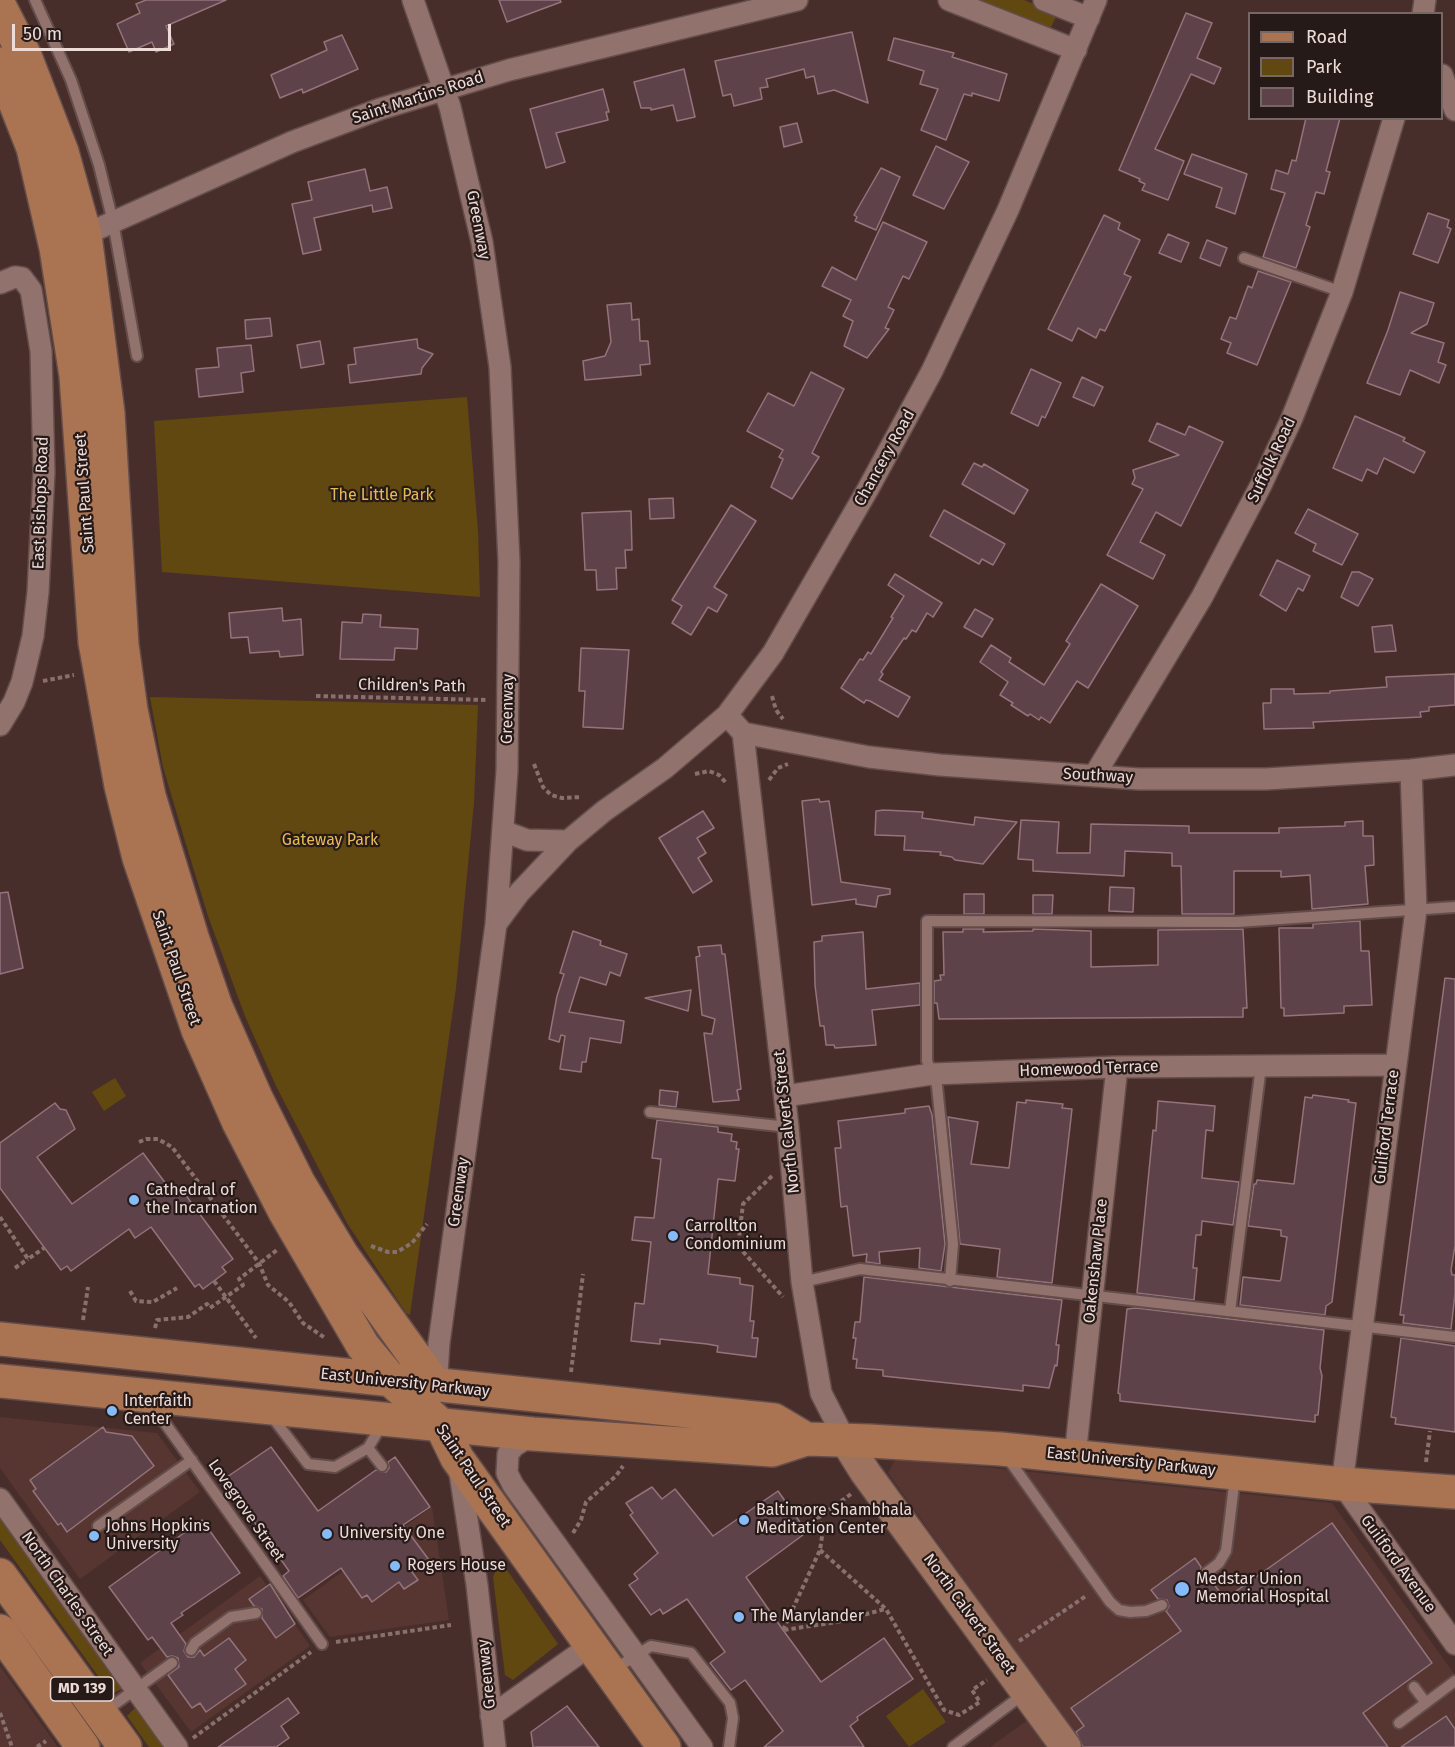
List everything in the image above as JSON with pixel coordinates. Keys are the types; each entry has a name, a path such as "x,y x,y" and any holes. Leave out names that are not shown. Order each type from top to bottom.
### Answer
{"main road":[{"name":"Saint Paul Street","path":"0,8 25,56 62,152 99,228 122,645 131,710 149,796 192,937 216,1007 256,1098 298,1182 342,1255 436,1386"},
{"name":"Saint Paul Street","path":"0,64 33,148 56,248 76,376 95,642 121,786 139,858 198,1030 239,1122 315,1266 363,1346 393,1382 441,1425 457,1458 591,1645 623,1663 664,1747"},
{"name":"East University Parkway","path":"0,1339 393,1382 774,1420 806,1439"},
{"name":"East University Parkway","path":"0,1381 533,1434 772,1450 806,1439 1001,1449 1342,1484 1455,1492"},
{"name":"North Calvert Street","path":"845,1440 865,1472 1066,1747"},
{"name":"MD 139","path":"0,1575 125,1747"},
{"name":"MD 139","path":"0,1631 83,1747"}],"street":[{"name":"Greenway","path":"412,0 444,89 466,166 482,242 500,367 510,573 503,831 496,924 439,1343 436,1386 441,1425"},
{"name":"Saint Martins Road","path":"56,248 292,142 380,109 587,50 797,0"},
{"path":"949,0 1076,50"},
{"path":"1044,0 1093,9"},
{"name":"Chancery Road","path":"496,924 519,893 568,841 604,811 665,768 727,714 773,653 847,526 932,371 1008,210 1093,9"},
{"path":"1443,78 1455,110"},
{"name":"Suffolk Road","path":"1094,777 1172,650 1261,485 1292,418 1342,292 1393,120"},
{"name":"East Bishops Road","path":"0,283 15,277 22,278 31,290 41,351 44,472 41,544 33,636 22,682 14,702 0,725"},
{"path":"727,714 743,733"},
{"name":"Southway","path":"743,733 869,757 1094,777 1266,779 1455,765"},
{"name":"North Calvert Street","path":"743,733 785,1095 802,1282 821,1393 845,1440"},
{"name":"Guilford Terrace","path":"1342,1484 1416,910 1411,770"},
{"path":"503,831 527,840 568,841"},
{"name":"Homewood Terrace","path":"785,1095 932,1074 1117,1067 1395,1065"},
{"name":"Oakenshaw Place","path":"1075,1456 1117,1067"},
{"name":"Saint Paul Street","path":"533,1434 514,1446 508,1454 507,1473 623,1663 702,1747"},
{"name":"Greenway","path":"457,1458 477,1585 495,1747"},
{"name":"Guilford Avenue","path":"1342,1484 1454,1641"},
{"name":"North Charles Street","path":"0,1498 135,1690 184,1743"},
{"path":"491,1716 591,1645"}],"lane":[{"path":"35,0 53,35 83,112 99,228 137,356"},
{"path":"1244,258 1342,292"},
{"path":"950,1281 953,1244 937,1086 927,1057 927,921 1237,922 1455,907"},
{"path":"1230,1311 1262,1066"},
{"path":"650,1112 788,1127"},
{"path":"802,1282 860,1269 1092,1297 1455,1336"},
{"name":"Lovegrove Street","path":"146,1395 322,1644"},
{"path":"264,1406 308,1464 335,1467 368,1448 386,1418"},
{"path":"368,1448 382,1466"},
{"path":"1001,1449 1110,1602 1119,1610 1130,1612 1146,1611 1162,1605"},
{"path":"98,1526 192,1460"},
{"path":"1206,1573 1219,1563 1226,1551 1236,1473"},
{"path":"190,1650 195,1642 231,1617 256,1613"},
{"path":"623,1663 645,1647 661,1646 684,1650 697,1658 732,1710 729,1747"},
{"path":"101,1714 172,1664"},
{"path":"1399,1723 1455,1682"},
{"path":"1414,1687 1426,1703"},
{"path":"953,1747 1026,1692"}],"path":[{"path":"39,682 82,674"},
{"name":"Children's Path","path":"316,696 508,702"},
{"path":"772,696 776,710 786,721"},
{"path":"767,783 778,768 791,762"},
{"path":"534,764 543,787 551,795 562,798 582,797"},
{"path":"695,774 709,771 719,775 731,790"},
{"path":"139,1142 146,1139 158,1139 172,1147 259,1263 271,1288 290,1302 303,1323 317,1331 327,1341"},
{"path":"778,1167 743,1204 738,1246 784,1298"},
{"path":"0,1217 28,1259"},
{"path":"371,1246 388,1252 397,1252 412,1243 428,1224"},
{"path":"155,1328 157,1320 188,1317 207,1304 210,1308 243,1285 239,1279 284,1245"},
{"path":"15,1268 44,1248"},
{"path":"571,1372 583,1274"},
{"path":"214,1281 256,1338"},
{"path":"84,1320 88,1287"},
{"path":"130,1291 136,1300 153,1302 177,1288"},
{"path":"1426,1462 1430,1431"},
{"path":"571,1536 586,1502 616,1476 623,1466"},
{"path":"852,1493 818,1518 823,1530 820,1550 783,1630 837,1622 886,1609"},
{"path":"820,1550 886,1609 944,1710 959,1714 980,1702 972,1690 987,1680"},
{"path":"1026,1636 1086,1596"},
{"path":"184,1743 322,1644 451,1625"},
{"path":"0,1713 12,1747"}],"shaded area":[{"name":"Johns Hopkins University","path":"0,1417 157,1433 200,1492 80,1579 0,1468"},
{"name":"Medstar Union Memorial Hospital","path":"896,1458 1332,1503 1455,1675 1455,1747 990,1747 1052,1703 888,1473"},
{"path":"432,1507 449,1620 330,1637 303,1600"},
{"name":"Johns Hopkins University","path":"260,1576 310,1646 191,1732 140,1663"},
{"path":"0,1666 58,1747 0,1747"}],"green space":[{"path":"970,0 1024,0 1053,12 1056,17 1051,27 1044,29"},
{"name":"The Little Park","path":"467,397 478,531 480,597 162,572 154,421"},
{"name":"Gateway Park","path":"150,697 478,705 474,803 456,988 410,1315 406,1313 347,1223 276,1086 245,1016 208,916 185,841 163,767"},
{"path":"115,1078 126,1096 104,1111 92,1092"},
{"path":"0,1516 122,1685 122,1689 111,1694 0,1540"},
{"path":"497,1567 507,1570 558,1644 513,1680 505,1675 493,1577"},
{"path":"923,1689 946,1722 909,1747 886,1716"},
{"path":"136,1707 168,1747 149,1747 127,1716"}],"building":[{"path":"146,0 226,0 166,26 174,44 156,52 152,42 129,52 117,24 140,13 136,4"},
{"path":"499,0 560,0 561,2 507,22"},
{"path":"1186,13 1212,23 1197,58 1221,68 1214,84 1191,74 1155,149 1184,161 1168,200 1142,190 1145,184 1139,181 1140,179 1119,170"},
{"path":"852,32 868,103 834,90 818,94 814,76 806,78 804,69 766,79 768,87 760,88 762,99 734,106 731,94 723,96 715,61"},
{"path":"342,35 358,69 303,93 302,89 280,98 271,75 327,50 324,42"},
{"path":"894,38 954,53 952,57 1007,74 999,101 972,93 972,96 964,94 946,140 921,130 938,89 920,84 924,71 888,60"},
{"path":"684,69 695,117 677,121 673,105 651,110 651,108 641,108 634,82"},
{"path":"603,89 609,112 606,112 608,120 556,133 565,162 546,168 530,109"},
{"path":"1306,120 1339,120 1326,171 1330,172 1324,194 1316,192 1306,225 1310,227 1296,268 1263,257 1285,193 1271,189 1276,170 1288,174 1292,160 1296,161"},
{"path":"797,123 802,142 784,147 780,127"},
{"path":"936,146 969,162 944,209 913,195"},
{"path":"1192,154 1247,174 1235,214 1216,207 1222,188 1184,174"},
{"path":"881,168 900,177 876,230 855,221 857,217 854,215"},
{"path":"365,169 370,191 387,187 392,208 373,212 372,205 314,218 321,250 303,254 292,204 312,200 308,182"},
{"path":"1428,213 1449,220 1447,227 1451,229 1438,263 1413,254"},
{"path":"1104,215 1120,223 1118,229 1140,240 1124,274 1131,277 1105,331 1100,329 1096,338 1078,328 1072,341 1048,329"},
{"path":"883,222 927,242 909,279 903,276 888,307 894,310 885,328 889,329 867,358 844,346 853,321 843,316 851,300 822,286 832,267 856,280"},
{"path":"1168,234 1189,243 1181,262 1159,253"},
{"path":"1207,240 1227,248 1220,266 1200,258"},
{"path":"1258,271 1291,282 1257,365 1227,353 1231,343 1221,339 1230,317 1236,319 1248,286 1252,288"},
{"path":"1400,292 1434,303 1427,324 1411,333 1444,343 1438,362 1446,365 1439,383 1410,370 1400,395 1367,383"},
{"path":"631,303 632,320 639,319 640,341 648,341 650,364 640,365 641,375 585,380 583,361 605,356 611,342 607,305"},
{"path":"270,318 272,336 246,339 245,320"},
{"path":"417,339 418,348 433,354 422,368 421,374 350,383 348,365 356,364 354,348"},
{"path":"320,341 324,364 301,368 297,345"},
{"path":"251,345 254,371 241,373 243,392 199,397 196,369 219,367 217,348"},
{"path":"1031,369 1061,383 1045,418 1042,416 1038,426 1011,413"},
{"path":"811,372 844,389 812,453 819,457 792,499 771,487 783,459 779,457 783,450 747,431 768,393 794,406"},
{"path":"1082,377 1103,387 1094,406 1073,397"},
{"path":"1355,416 1405,438 1403,441 1425,452 1414,473 1384,458 1377,474 1367,469 1362,481 1333,468"},
{"path":"1157,423 1185,435 1189,426 1223,442 1181,526 1156,512 1140,542 1165,555 1153,579 1107,555 1143,489 1132,484 1135,478 1133,470 1179,455 1149,441"},
{"path":"974,463 982,467 984,464 1028,490 1014,514 962,484"},
{"path":"673,498 674,518 650,519 649,499"},
{"path":"731,505 756,521 714,587 727,595 717,612 708,607 691,635 672,623 682,606 672,600"},
{"path":"1308,509 1358,534 1342,565 1313,551 1316,544 1295,533"},
{"path":"944,510 1005,544 993,565 982,559 979,564 930,536"},
{"path":"631,511 632,550 625,550 626,568 616,568 617,589 597,590 596,570 585,570 582,513"},
{"path":"1277,560 1310,576 1303,591 1298,588 1286,611 1260,595"},
{"path":"1352,572 1359,572 1373,579 1358,606 1341,597"},
{"path":"895,574 942,603 933,617 927,613 916,632 912,630 906,639 904,638 881,672 883,674 879,680 910,697 898,717 870,701 866,700 864,703 841,688 860,659 863,660 868,652 871,654 904,596 888,585"},
{"path":"1101,584 1138,606 1088,688 1077,681 1050,723 1041,717 1039,720 1030,714 1028,716 1000,695 1008,682 980,662 991,645 1011,658 1009,662 1044,685 1070,644 1066,641"},
{"path":"282,608 283,621 301,619 303,655 280,657 279,651 250,653 248,637 231,638 229,613"},
{"path":"975,609 993,619 982,637 964,627"},
{"path":"363,614 381,615 380,627 418,629 417,649 395,648 394,660 340,659 342,622 362,623"},
{"path":"1392,625 1396,651 1375,652 1372,627"},
{"path":"581,648 629,650 623,729 583,727 585,691 579,691"},
{"path":"1455,674 1455,705 1429,707 1429,711 1420,712 1421,717 1313,722 1314,728 1264,729 1263,703 1271,703 1271,689 1294,689 1294,694 1330,693 1330,691 1387,687 1386,677"},
{"path":"819,799 820,802 829,801 841,882 890,889 890,894 878,896 876,907 856,904 856,899 812,905 802,801"},
{"path":"703,811 714,828 697,838 706,853 698,858 712,881 693,893 659,838"},
{"path":"876,811 923,812 922,818 974,825 975,817 1017,822 983,864 955,860 952,857 940,855 941,852 904,850 905,836 875,835"},
{"path":"1021,820 1059,822 1057,853 1090,853 1091,824 1189,826 1189,833 1279,833 1279,828 1345,826 1345,822 1363,821 1363,836 1373,836 1374,865 1365,866 1368,904 1312,909 1310,875 1281,877 1281,871 1234,871 1234,914 1182,914 1181,866 1172,866 1172,853 1125,851 1124,876 1033,871 1033,860 1018,859"},
{"path":"1110,887 1134,888 1133,912 1109,911"},
{"path":"8,892 23,968 0,974 0,893"},
{"path":"964,894 984,894 984,914 964,914"},
{"path":"1033,895 1053,895 1052,914 1033,914"},
{"path":"1360,921 1361,951 1369,951 1372,1005 1344,1006 1344,1013 1284,1016 1284,1008 1281,1008 1279,928 1313,928 1313,924"},
{"path":"963,929 984,929 983,932 1033,931 1033,929 1091,931 1091,967 1158,965 1158,930 1243,929 1247,1008 1243,1008 1243,1017 939,1019 937,1003 934,1003 934,981 941,980 940,975 944,975 943,932 963,932"},
{"path":"573,931 601,941 600,945 627,954 620,976 610,972 606,985 580,977 569,1012 624,1021 621,1043 590,1038 586,1062 582,1062 581,1072 560,1069 565,1036 561,1035 559,1042 549,1039 557,996 564,974 560,973"},
{"path":"863,932 866,989 920,983 920,1005 872,1010 876,1045 835,1048 834,1045 826,1045 824,1026 820,1026 815,985 814,942 822,941 822,936"},
{"path":"721,945 722,954 725,954 741,1089 737,1090 739,1100 713,1102 704,1033 712,1034 715,1019 702,1015 696,957 700,956 698,947"},
{"path":"1445,978 1455,979 1455,1246 1451,1270 1452,1275 1455,1275 1455,1294 1451,1329 1403,1323 1404,1315 1400,1315"},
{"path":"691,990 688,1011 645,998"},
{"path":"660,1090 678,1092 676,1107 659,1105"},
{"path":"1313,1095 1356,1103 1332,1302 1326,1306 1325,1315 1240,1305 1243,1277 1280,1281 1281,1279 1287,1237 1281,1236 1281,1230 1248,1226 1254,1184 1257,1180 1294,1184 1305,1097 1312,1098"},
{"path":"1026,1100 1063,1104 1062,1108 1072,1109 1052,1283 997,1277 1000,1249 960,1244 948,1117 978,1122 971,1164 1009,1168 1017,1102 1026,1103"},
{"path":"1158,1101 1215,1106 1213,1131 1206,1130 1202,1178 1239,1182 1233,1225 1202,1221 1201,1235 1196,1235 1193,1268 1197,1268 1194,1300 1137,1293 1153,1130 1156,1131"},
{"name":"Cathedral of the Incarnation","path":"55,1103 60,1109 66,1110 75,1129 37,1157 72,1204 143,1153 172,1192 179,1186 233,1259 222,1267 226,1272 203,1289 199,1284 195,1287 151,1227 135,1238 129,1229 71,1271 67,1266 61,1270 0,1188 0,1143"},
{"path":"929,1106 932,1115 945,1244 941,1271 919,1268 920,1248 879,1252 880,1264 866,1262 867,1254 853,1256 847,1206 841,1207 835,1148 841,1148 838,1121 905,1113 905,1109"},
{"name":"Carrollton Condominium","path":"657,1120 718,1127 718,1132 732,1134 731,1141 737,1142 736,1149 739,1149 735,1181 718,1179 708,1274 740,1278 740,1284 753,1286 750,1321 754,1321 752,1338 758,1338 756,1357 717,1352 718,1346 707,1344 660,1339 660,1344 631,1341 635,1303 644,1304 651,1242 632,1240 635,1217 654,1218 661,1159 652,1158"},
{"path":"864,1277 1062,1300 1056,1345 1059,1345 1057,1366 1055,1365 1049,1388 1023,1385 1023,1391 883,1376 883,1370 856,1368 857,1359 853,1359 856,1338 853,1338 855,1322 860,1322"},
{"path":"1136,1308 1324,1330 1320,1368 1322,1376 1318,1415 1315,1415 1315,1422 1120,1401 1118,1393 1127,1309"},
{"path":"1401,1338 1455,1346 1455,1432 1395,1424 1396,1418 1391,1417"},
{"path":"103,1427 106,1432 132,1436 154,1466 67,1532 61,1523 58,1525 33,1491 36,1489 30,1480"},
{"name":"University One","path":"271,1447 318,1511 376,1470 386,1472 389,1468 388,1462 395,1457 430,1507 403,1525 429,1560 412,1572 418,1580 404,1589 399,1582 372,1602 367,1595 362,1598 341,1568 298,1598 283,1576 289,1571 224,1479"},
{"name":"The Marylander","path":"652,1487 662,1499 675,1489 713,1536 778,1491 807,1532 746,1577 783,1630 821,1682 884,1638 913,1679 857,1717 858,1720 850,1726 864,1747 764,1747 783,1731 745,1680 731,1690 710,1663 725,1652 687,1599 663,1614 660,1609 651,1615 629,1585 638,1579 634,1574 658,1553 630,1515 633,1513 626,1503"},
{"path":"202,1520 240,1573 181,1613 183,1615 171,1623 186,1644 184,1651 188,1657 194,1657 200,1650 204,1656 229,1638 246,1660 235,1669 246,1684 206,1712 200,1703 192,1708 168,1675 179,1667 178,1658 167,1657 152,1637 148,1640 109,1587"},
{"path":"1332,1523 1432,1663 1363,1713 1388,1747 1083,1747 1076,1732 1084,1726 1071,1708 1181,1631 1166,1611 1169,1606 1167,1600 1158,1599 1151,1590 1195,1558 1201,1567 1200,1577 1204,1580 1210,1579 1225,1599"},
{"path":"270,1584 295,1624 276,1638 262,1618 262,1609 254,1606 249,1599"},
{"path":"288,1698 299,1713 281,1726 289,1738 276,1747 218,1747"},
{"path":"567,1706 599,1747 533,1747 531,1732"},
{"path":"1446,1716 1455,1729 1455,1747 1401,1747"}],"place":[{"name":"Cathedral of the Incarnation","path":"134,1200"},
{"name":"Carrollton Condominium","path":"673,1236"},
{"name":"Interfaith Center","path":"112,1411"},
{"name":"Baltimore Shambhala Meditation Center","path":"744,1520"},
{"name":"University One","path":"327,1534"},
{"name":"Johns Hopkins University","path":"94,1536"},
{"name":"Rogers House","path":"395,1566"},
{"name":"Medstar Union Memorial Hospital","path":"1182,1589"},
{"name":"The Marylander","path":"739,1617"}]}
